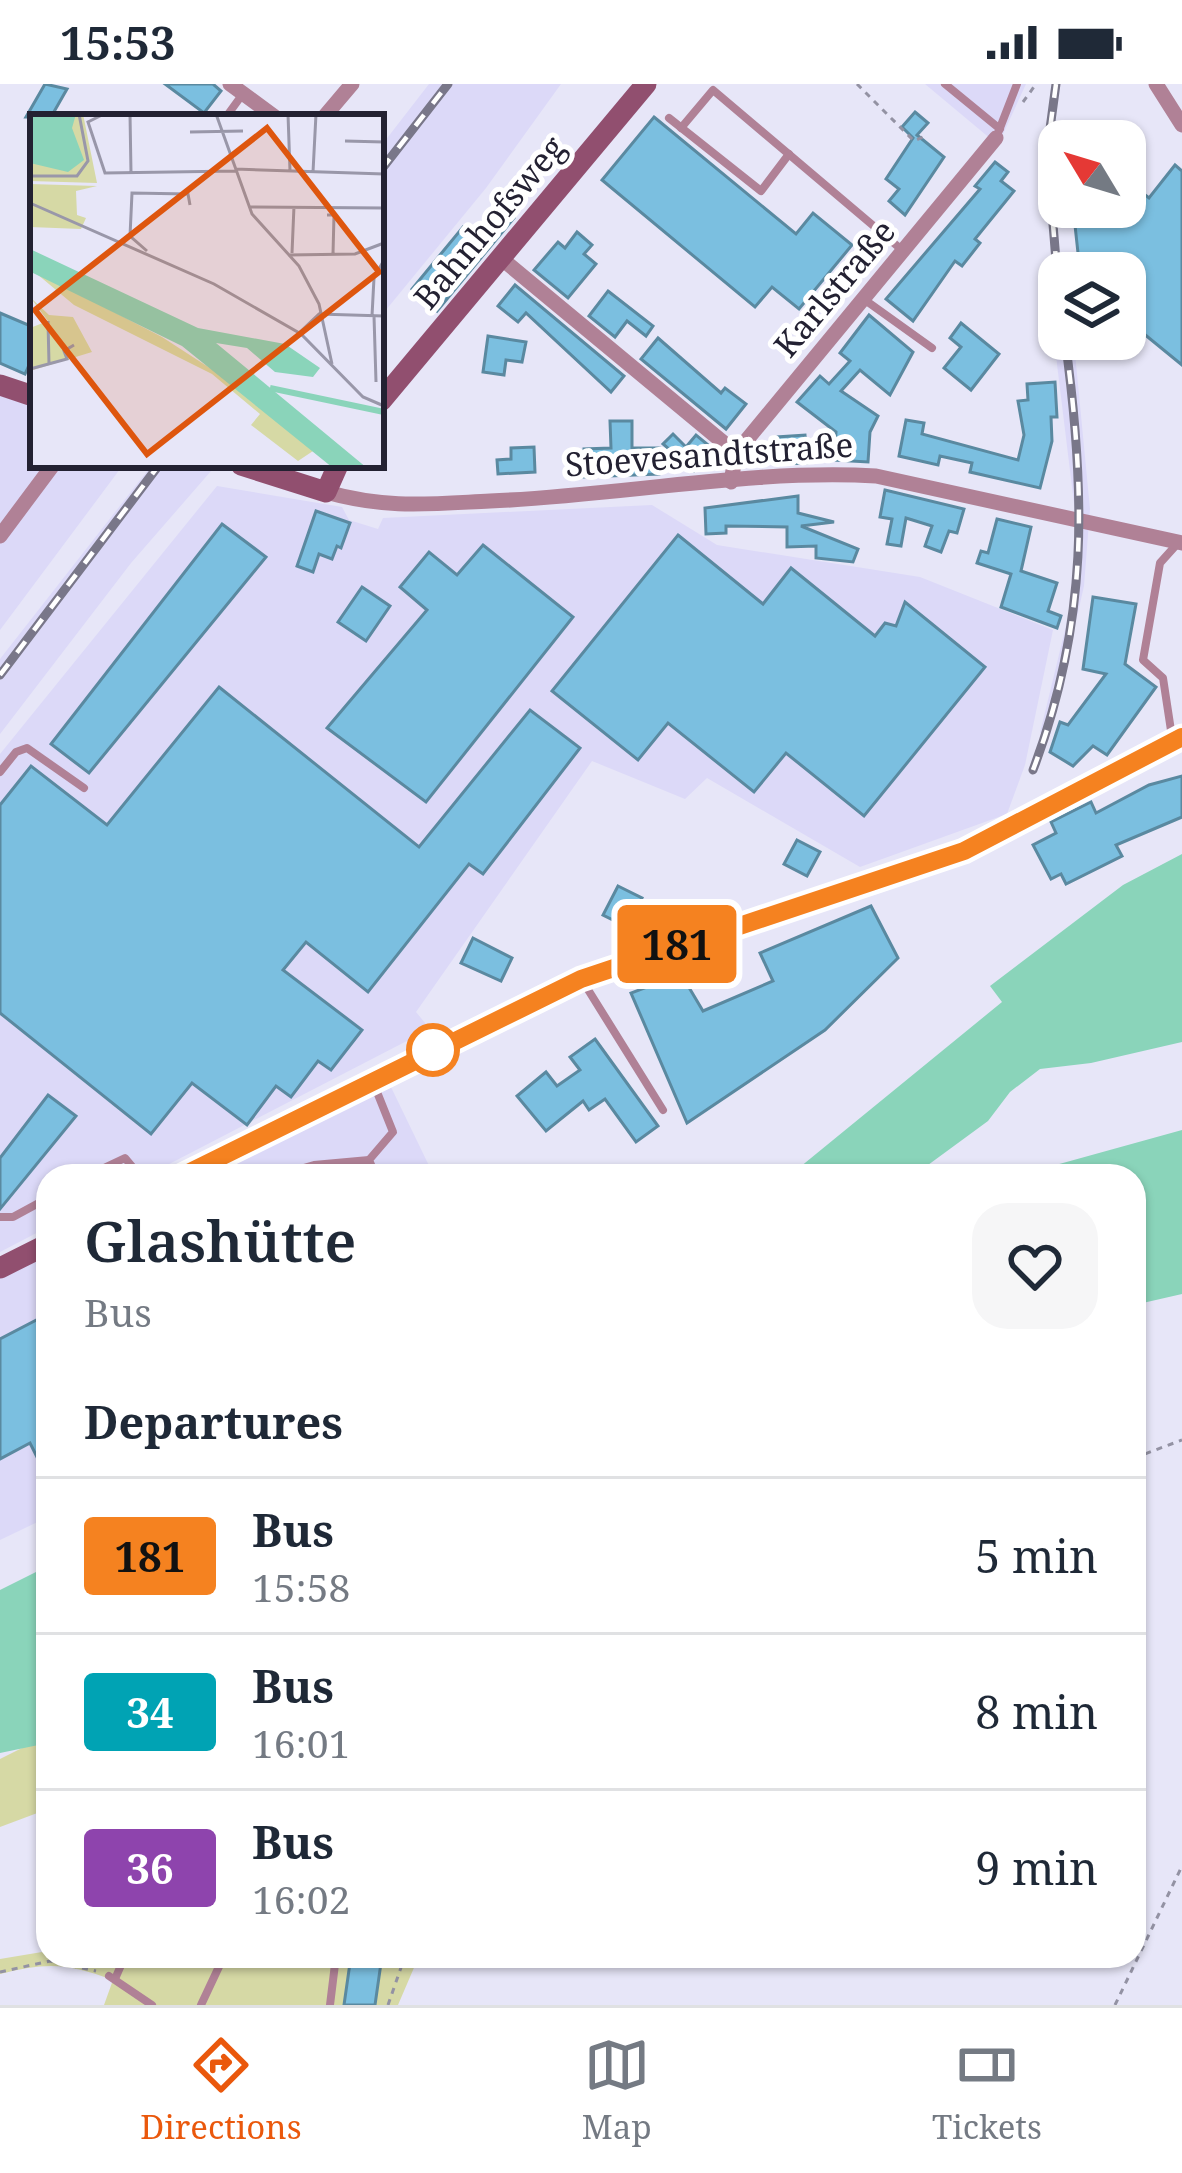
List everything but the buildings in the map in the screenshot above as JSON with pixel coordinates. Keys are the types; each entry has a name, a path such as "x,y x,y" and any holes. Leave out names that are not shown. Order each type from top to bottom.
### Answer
{"main road":[{"name":"Bahnhofsweg","path":"384,398 646,84"},
{"path":"0,385 30,395"},
{"name":"Stoevesandtstraße","path":"250,468 326,492"},
{"path":"326,492 337,468"},
{"path":"206,1164 581,979 964,851 1177,738"},
{"path":"0,1268 36,1250"}],"street":[{"path":"327,114 352,84"},
{"path":"1156,84 1182,125"},
{"path":"236,89 271,114"},
{"name":"Karlstraße","path":"731,482 736,453 998,134"},
{"path":"502,260 736,453"},
{"path":"0,536 51,468"},
{"name":"Stoevesandtstraße","path":"326,492 378,507 554,499 829,473 876,476 1181,541"}],"lane":[{"path":"945,84 998,134 1017,84"},
{"path":"681,128 710,87 903,251"},
{"path":"669,118 761,191 789,154"},
{"path":"863,299 932,348"},
{"path":"1177,738 1163,678 1143,660 1160,562 1181,541"},
{"path":"0,772 16,752 28,748 84,788"},
{"path":"581,979 662,1110"},
{"path":"325,1164 369,1160 393,1132 372,1080"},
{"path":"369,1160 371,1164"},
{"path":"0,1217 13,1217 36,1205"},
{"path":"118,1968 112,1978 152,2005"},
{"path":"201,2005 218,1968"},
{"path":"329,2005 334,1968"}],"path":[{"path":"857,84 914,141 926,136"},
{"path":"1146,1454 1182,1440"},
{"path":"1146,1941 1182,1866"},
{"path":"0,1972 36,1964"},
{"path":"76,1968 112,1978"},
{"path":"388,2005 400,1968"},
{"path":"1115,2005 1133,1968"}],"shaded area":[{"path":"429,84 561,84 486,188 384,312 384,142"},
{"path":"925,84 1026,84 998,145"},
{"path":"1056,360 1076,360 1090,509 1084,586 1050,735 1040,733 1073,597 1077,528"},
{"path":"0,394 30,404 30,468 121,468 0,630"},
{"path":"150,468 211,471 131,563 0,734 0,659"},
{"path":"217,486 342,507 349,520 378,529 383,518 652,505 717,545 920,577 1053,630 1025,765 1007,814 860,867 707,778 685,799 592,761 416,1012 430,1029 169,1164 36,1164 36,1233 0,1252 0,754"},
{"path":"1182,854 1182,1042 1091,1063 1040,1069 1010,1092 988,1121 929,1164 804,1164 1002,1002 990,986 1123,885"},
{"path":"390,1085 428,1164 228,1164"},
{"path":"1182,1130 1182,1294 1146,1302 1146,1164 1059,1164"},
{"path":"36,1257 36,1523 0,1540 0,1274"},
{"path":"36,1572 36,1746 0,1753 0,1590"},
{"path":"36,1741 36,1814 0,1827 0,1759"},
{"path":"36,1953 36,1967 0,1974 0,1959"},
{"path":"73,1968 414,1968 398,2005 104,2005 113,1980"}],"railway":[{"path":"384,166 448,84"},
{"path":"1055,252 1047,151 1056,84"},
{"path":"1033,770 1065,662 1078,557 1077,450 1068,360"},
{"path":"0,675 157,468"}],"bus line":[{"name":"181","path":"206,1164 581,979 644,954 964,851 1120,765 1182,737"}]}
